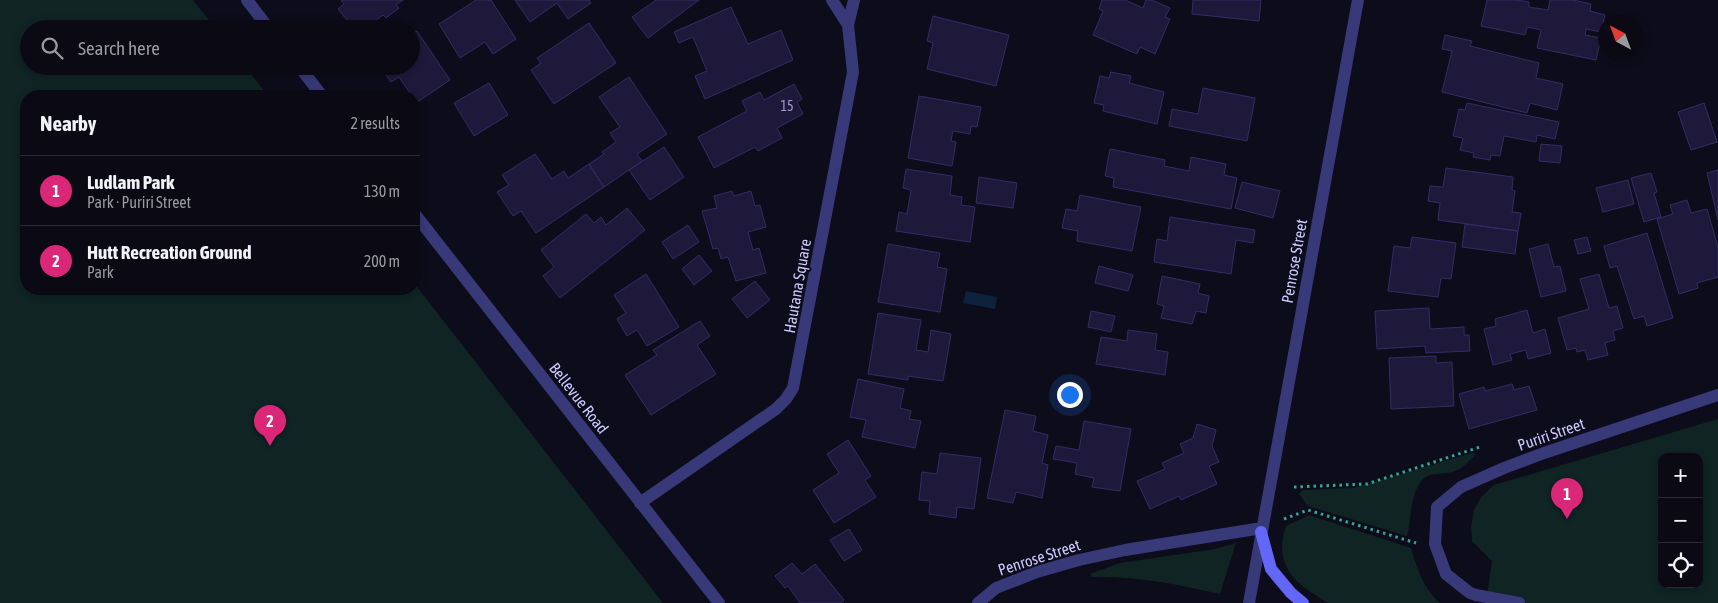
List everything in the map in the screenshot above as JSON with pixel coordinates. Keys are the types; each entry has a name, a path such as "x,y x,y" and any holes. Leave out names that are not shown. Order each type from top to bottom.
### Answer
{"main road":[{"path":"1262,530 1271,569 1291,593 1303,603"}],"street":[{"path":"247,0 262,20"},
{"path":"832,0 848,25"},
{"name":"Hautana Square","path":"640,503 776,409 793,388 797,377 853,72 848,25 854,0"},
{"name":"Penrose Street","path":"1249,603 1358,0"},
{"path":"306,75 317,90"},
{"name":"Bellevue Road","path":"420,221 719,603"},
{"name":"Puriri Street","path":"1435,544 1437,507 1461,487 1544,452 1718,395"},
{"name":"Penrose Street","path":"978,603 996,588 1036,572 1079,560 1125,550 1262,530"},
{"path":"1435,544 1446,574 1470,593 1519,603"}],"path":[{"path":"1294,487 1367,484 1480,447"},
{"path":"1262,530 1308,510 1412,542 1435,544"}],"green space":[{"path":"0,0 193,0 209,20 20,20 20,75 252,75 263,90 20,90 20,295 420,295 420,291 663,603 0,603"},
{"path":"1718,419 1718,603 1486,603 1492,561 1472,541 1471,527 1474,510 1481,497 1494,485"},
{"path":"1472,453 1476,454 1458,470 1427,476 1423,479 1416,489 1412,502 1407,536 1308,506 1299,494 1303,490 1354,488"},
{"path":"1309,515 1411,548 1425,584 1440,603 1328,603 1312,593 1298,582 1287,568 1282,546 1286,526"},
{"path":"1236,543 1220,594 1156,581 1092,577 1090,574 1120,563 1215,549"}],"water":[{"path":"966,291 997,297 995,309 963,303"}],"building":[{"path":"341,0 403,0 396,5 399,8 386,18 383,15 377,20 347,20 338,9 344,4"},
{"path":"476,0 491,0 516,39 493,54 485,42 460,58 439,24"},
{"path":"515,0 589,0 591,3 568,19 557,3 530,22"},
{"path":"656,0 699,0 648,38 632,17"},
{"path":"1102,0 1125,0 1143,8 1146,0 1152,0 1170,8 1165,17 1170,19 1155,54 1140,47 1137,54 1093,35 1103,11 1099,9"},
{"path":"1193,0 1261,0 1259,21 1192,14"},
{"path":"1487,0 1517,0 1529,2 1529,7 1548,10 1550,0 1573,0 1591,4 1590,11 1605,15 1598,15 1598,31 1586,29 1585,35 1598,37 1596,60 1537,48 1541,30 1527,27 1525,35 1481,26"},
{"path":"731,7 748,44 781,30 793,60 705,99 695,76 707,71 693,37 679,43 674,32"},
{"path":"933,16 1009,35 996,86 927,69 933,43 927,41"},
{"path":"589,23 616,63 554,104 531,70 541,63 537,58"},
{"path":"420,35 450,80 420,100 420,90 408,90 399,77 391,82 386,75 420,75"},
{"path":"1445,35 1472,41 1470,46 1539,63 1536,78 1563,84 1557,110 1530,103 1527,113 1442,92 1452,51 1442,49"},
{"path":"1111,72 1131,76 1129,83 1164,92 1157,124 1103,111 1104,105 1094,103 1100,76 1109,78"},
{"path":"629,77 667,134 637,154 642,161 604,187 589,164 604,154 602,152 616,142 610,133 620,127 599,97"},
{"path":"489,83 508,115 474,136 454,103"},
{"path":"794,84 802,99 797,102 803,114 777,128 782,138 758,151 755,147 714,168 698,137 747,111 742,101 760,92 764,100"},
{"path":"1203,88 1255,98 1247,141 1169,126 1172,109 1198,114"},
{"path":"919,96 981,107 977,127 971,126 970,134 953,131 951,141 956,142 952,166 908,158"},
{"path":"1467,103 1559,122 1555,139 1537,135 1536,142 1504,136 1500,156 1491,155 1490,160 1473,157 1474,153 1460,150 1463,138 1453,136 1459,109 1465,110"},
{"path":"1704,103 1717,142 1691,150 1678,112"},
{"path":"1541,144 1562,146 1560,163 1539,161"},
{"path":"664,147 684,177 650,200 629,170"},
{"path":"1110,149 1165,160 1164,166 1189,171 1191,157 1226,164 1224,175 1237,178 1231,209 1113,187 1114,178 1105,176"},
{"path":"535,154 552,179 564,171 568,178 589,164 604,187 536,233 521,211 513,216 497,192 509,185 502,175"},
{"path":"1446,168 1513,177 1512,190 1515,191 1512,212 1521,213 1518,231 1438,220 1440,203 1428,201 1430,186 1443,187"},
{"path":"906,169 952,176 950,195 962,197 961,205 975,207 970,242 896,231 899,212 907,214 911,190 903,188"},
{"path":"1718,170 1718,220 1707,173"},
{"path":"1651,173 1657,192 1654,193 1661,217 1644,222 1631,178"},
{"path":"979,177 1017,183 1013,208 976,203"},
{"path":"1628,180 1634,204 1603,212 1596,188"},
{"path":"1242,182 1280,191 1273,218 1235,208"},
{"path":"732,191 734,196 751,191 755,206 760,205 766,227 748,232 753,250 759,248 766,273 736,281 728,257 721,259 718,248 713,249 702,211 717,208 714,196"},
{"path":"1080,195 1141,207 1132,251 1077,241 1078,231 1062,228 1066,209 1077,211"},
{"path":"1687,200 1691,213 1707,209 1718,247 1718,277 1697,283 1698,288 1679,294 1657,219 1673,214 1670,205"},
{"path":"627,208 645,230 560,298 543,276 554,267 541,250 586,214 594,223 601,217 606,225"},
{"path":"1170,217 1255,230 1253,243 1236,240 1231,274 1154,262 1157,239 1167,241"},
{"path":"1465,224 1518,231 1515,254 1462,247"},
{"path":"688,225 699,242 673,259 662,242"},
{"path":"1647,233 1673,318 1647,326 1644,316 1634,319 1617,266 1610,268 1604,246"},
{"path":"1412,237 1456,243 1451,279 1441,278 1438,297 1388,291 1394,246 1410,248"},
{"path":"1587,237 1591,251 1578,254 1574,240"},
{"path":"888,244 940,253 937,267 947,269 940,312 878,302"},
{"path":"1548,244 1554,267 1560,266 1566,291 1541,297 1529,249"},
{"path":"699,255 712,271 694,285 682,269"},
{"path":"1099,266 1133,275 1128,291 1095,283"},
{"path":"646,274 679,327 647,346 637,330 627,336 617,319 626,313 614,295"},
{"path":"1599,274 1609,308 1617,306 1623,328 1613,331 1615,340 1605,343 1608,355 1588,360 1585,350 1577,352 1576,348 1567,350 1558,318 1589,309 1580,279"},
{"path":"1162,276 1200,284 1198,293 1209,296 1206,313 1196,311 1192,324 1161,318 1164,306 1157,304"},
{"path":"755,281 770,300 747,318 732,299"},
{"path":"1429,308 1430,329 1464,327 1464,335 1469,335 1470,351 1426,353 1425,346 1377,349 1375,311"},
{"path":"1527,310 1533,333 1545,329 1551,353 1528,359 1526,350 1510,354 1512,360 1493,365 1484,329 1496,326 1495,319"},
{"path":"1091,311 1115,316 1111,332 1088,327"},
{"path":"878,313 921,320 916,350 928,352 931,330 951,334 943,381 908,376 908,380 868,374"},
{"path":"700,321 710,336 697,345 716,374 651,415 625,375 657,355 653,350"},
{"path":"1128,330 1157,334 1155,350 1168,352 1165,375 1096,364 1101,337 1127,341"},
{"path":"1436,356 1436,363 1452,362 1454,406 1391,409 1389,358"},
{"path":"858,379 904,389 900,408 911,411 909,419 921,421 915,448 862,437 866,420 850,417"},
{"path":"1512,384 1514,390 1529,386 1537,410 1469,429 1459,394 1484,387 1485,391"},
{"path":"1005,410 1036,416 1033,431 1048,435 1042,463 1048,465 1042,498 1016,492 1013,503 987,498"},
{"path":"1084,421 1131,429 1120,491 1092,487 1094,478 1075,474 1077,463 1053,459 1056,446 1079,450"},
{"path":"1197,424 1216,430 1212,446 1219,462 1209,466 1217,484 1181,500 1179,496 1150,509 1137,481 1165,469 1162,463 1184,453 1180,444 1193,438"},
{"path":"848,440 871,476 865,480 876,497 834,523 813,490 839,473 827,454"},
{"path":"940,453 981,458 974,509 957,507 956,518 929,514 930,501 919,500 922,472 937,474"},
{"path":"849,529 862,550 844,561 830,540"},
{"path":"792,563 802,574 815,564 844,600 841,603 800,603 788,586 785,588 775,576"}],"place":[{"name":"Hutt Recreation Ground","path":"270,446"},
{"name":"Ludlam Park","path":"1567,519"}]}
